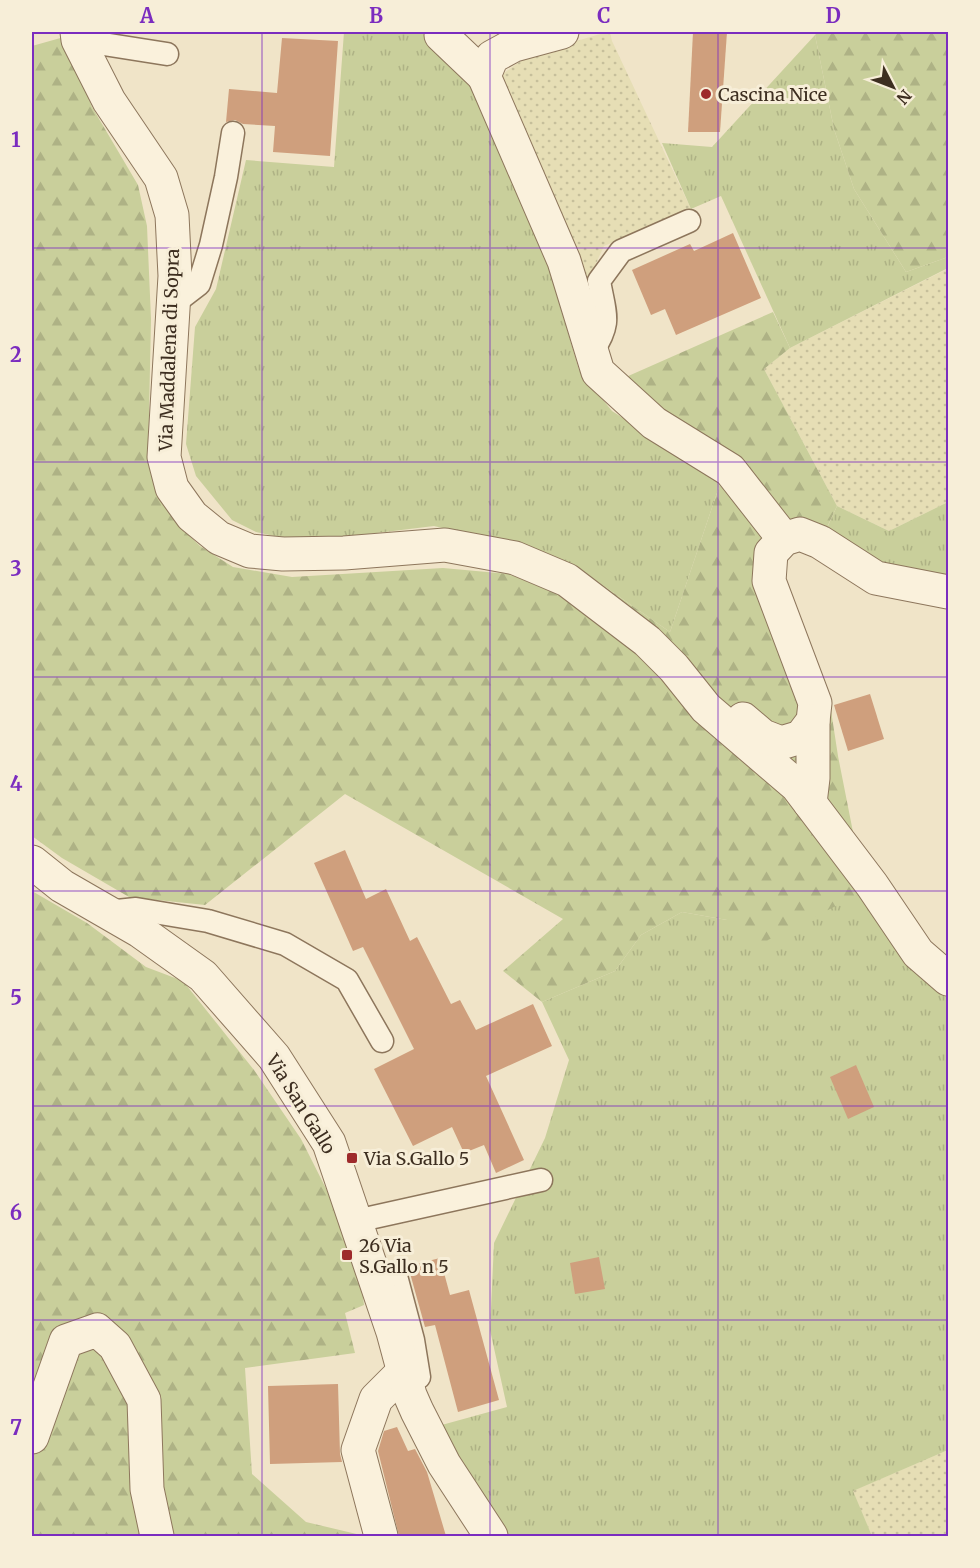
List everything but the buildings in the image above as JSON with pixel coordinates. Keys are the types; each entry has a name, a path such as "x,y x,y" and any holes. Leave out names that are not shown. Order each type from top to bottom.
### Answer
{"street":[{"path":"484,76 492,57 514,45 562,32"},
{"path":"441,35 484,76 564,261 598,372 654,423 730,470 784,539"},
{"name":"Via Maddalena di Sopra","path":"77,36 109,101 161,178 172,215 175,276 164,457 172,488 192,516 219,538 250,551 283,554 344,553 445,545 514,558 567,580 647,641 674,668 706,708 797,786 872,885 918,953 948,979"},
{"path":"810,803 815,703 769,581 771,553 784,539 800,534 820,542 876,578 948,592"},
{"name":"Via Maddalena di Sopra","path":"674,668 712,693 763,736 781,742 801,737 813,721"},
{"name":"Via San Gallo","path":"32,862 62,886 140,931 203,976 274,1057 329,1143 393,1332 410,1395 417,1411 444,1464 491,1536"},
{"path":"32,1437 66,1341 97,1330 115,1346 144,1400 147,1489 157,1536"},
{"path":"381,1536 358,1450 376,1399 404,1371"}],"lane":[{"path":"77,36 167,54"},
{"path":"173,303 199,284 212,245 233,134"},
{"path":"592,352 603,336 606,323 599,281 615,258 621,251 689,221"},
{"path":"107,912 136,909 208,921 285,944 347,980 382,1041"},
{"path":"356,1221 541,1180"},
{"path":"396,1276 413,1340 420,1384 417,1411"}],"shaded area":[{"path":"610,32 612,41 691,209 604,246 586,285 499,88 504,73 529,55"},
{"path":"947,269 948,502 889,531 837,506 764,369 790,348"},
{"path":"948,1450 948,1536 872,1536 852,1491"}],"green space":[{"path":"344,32 440,32 430,40 471,88 537,228 579,370 612,411 721,481 670,632 578,568 520,546 434,526 344,537 283,538 256,532 232,520 196,476 186,444 195,327 216,289 246,160 334,167"},
{"path":"818,32 948,32 948,257 906,272 854,189 834,129 815,35"},
{"path":"815,35 834,129 854,189 906,272 948,257 948,272 946,269 790,348 721,196 691,209 662,143 712,147"},
{"path":"64,37 92,107 138,185 147,226 151,319 148,464 158,495 178,525 200,546 233,567 292,577 443,568 509,574 560,595 578,568 670,632 721,481 626,377 773,312 790,348 764,369 837,506 815,553 798,547 785,557 780,574 828,691 853,832 868,853 864,892 754,947 727,920 682,912 641,935 615,971 542,1002 503,971 563,919 345,794 205,905 129,897 62,858 32,836 32,46"},
{"path":"948,502 948,582 899,573 863,555 827,528 837,506 889,531"},
{"path":"32,891 87,923 146,967 183,981 254,1070 301,1139 357,1250 364,1305 345,1313 355,1353 245,1368 252,1474 306,1522 365,1536 32,1536"},
{"path":"864,892 948,994 948,1450 853,1491 872,1536 506,1536 438,1426 507,1407 490,1330 494,1243 545,1138 569,1060 542,1002 615,971 641,935 682,912 727,920"}],"place":[{"name":"Cascina Nice","path":"706,94"},
{"name":"Via S.Gallo 5","path":"352,1158"},
{"name":"26 Via S.Gallo n 5","path":"347,1255"}]}
